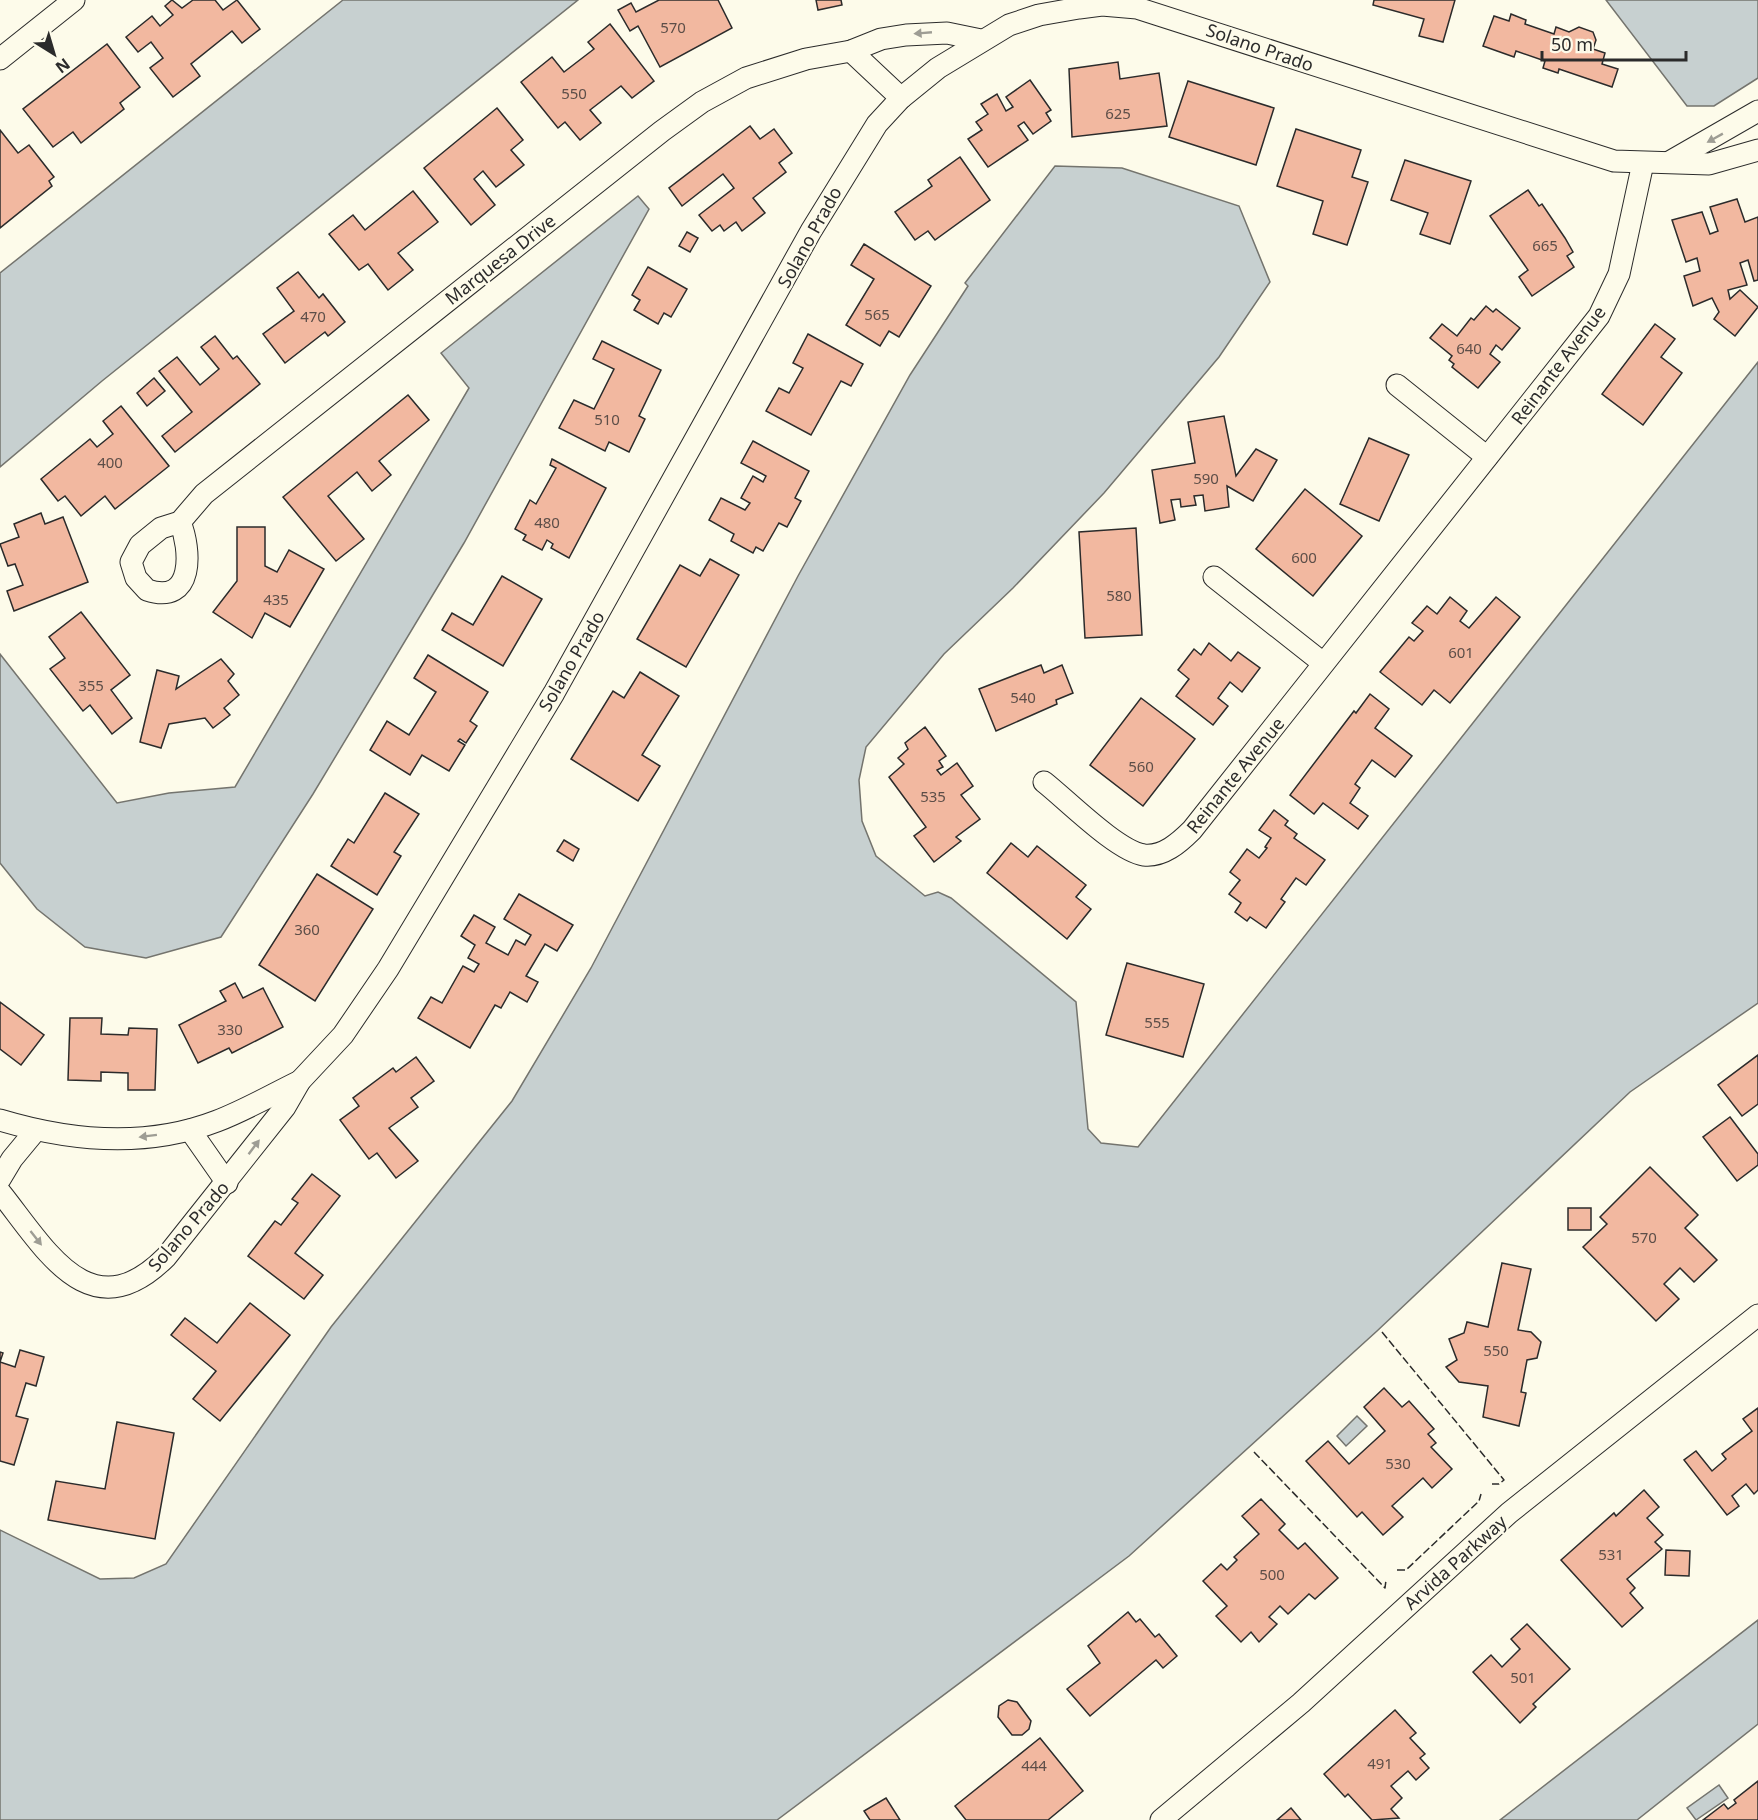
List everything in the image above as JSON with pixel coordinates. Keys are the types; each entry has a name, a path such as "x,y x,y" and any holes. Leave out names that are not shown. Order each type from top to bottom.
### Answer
{"street":[{"path":"0,59 74,0"},
{"name":"Solano Prado","path":"0,1192 48,1254 70,1275 89,1284 117,1288 134,1281 157,1266 227,1183 285,1107 300,1081 343,1035 388,969 554,693 848,168 877,124 901,98 938,68 981,40 1016,22 1057,11 1102,5 1148,5 1614,161 1709,164 1758,150"},
{"name":"Marquesa Drive","path":"180,522 204,494 688,112 746,78 806,59 851,51 880,39 930,32 981,40"},
{"path":"851,51 901,98"},
{"name":"Solano Prado","path":"1671,161 1758,111"},
{"name":"Reinante Avenue","path":"1044,782 1120,845 1145,855 1165,851 1192,830 1586,334 1608,298 1619,274 1643,163"},
{"path":"1396,385 1487,457"},
{"path":"1214,577 1323,663"},
{"name":"Solano Prado","path":"0,1120 65,1136 127,1139 190,1130 234,1114 300,1081"},
{"path":"0,1179 12,1159 36,1130"},
{"path":"190,1130 227,1183"},
{"name":"Arvida Parkway","path":"1161,1820 1301,1703 1509,1513 1758,1315"}],"shaded area":[{"path":"343,0 578,0 102,381 0,467 0,273"},
{"path":"1606,0 1758,0 1758,78 1714,106 1687,106"},
{"path":"1055,166 1122,168 1239,206 1270,282 1219,357 1104,493 1013,588 944,654 866,747 859,780 862,821 876,856 925,896 938,892 951,898 1076,1002 1088,1129 1101,1143 1138,1147 1758,362 1758,1003 1630,1092 1377,1331 1129,1556 777,1820 0,1820 0,1530 100,1579 134,1578 166,1564 331,1327 512,1101 591,968 798,576 910,375 968,286 965,283"},
{"path":"638,196 649,209 464,543 313,794 221,937 146,958 85,947 37,909 0,863 0,654 117,803 169,793 235,787 469,388 441,353"},
{"path":"1357,1416 1367,1426 1346,1446 1337,1436"},
{"path":"1758,1620 1758,1724 1637,1820 1500,1820"},
{"path":"1719,1785 1728,1798 1696,1820 1687,1808"}],"building":[{"path":"172,0 182,8 193,0 215,0 223,10 237,0 260,29 242,43 232,31 191,64 200,76 173,97 150,68 163,58 151,42 138,52 126,37 152,16 160,26 173,15 165,6"},
{"path":"659,0 718,0 732,28 660,67 638,26 630,31 618,10 631,3 636,12"},
{"path":"816,0 841,0 842,5 818,10"},
{"path":"1374,0 1455,0 1443,42 1419,36 1424,19 1373,5"},
{"path":"1511,14 1526,20 1525,24 1554,34 1556,27 1569,32 1579,27 1593,32 1596,40 1593,49 1605,53 1602,64 1618,69 1612,87 1559,69 1558,73 1543,68 1545,61 1516,51 1514,57 1483,46 1494,16 1509,21"},
{"path":"610,24 654,81 632,98 621,86 590,110 601,123 580,140 565,122 558,128 521,82 552,57 564,72 594,49 588,42"},
{"path":"107,44 140,87 120,103 124,109 81,143 73,132 53,147 23,109"},
{"path":"1118,62 1120,79 1159,73 1167,126 1072,137 1069,69"},
{"path":"1030,80 1051,110 1046,113 1051,121 1033,134 1024,122 1018,126 1028,140 988,167 968,139 982,130 976,122 988,114 981,104 997,94 1006,111 1013,107 1006,97"},
{"path":"1188,81 1274,108 1256,165 1169,137"},
{"path":"497,108 523,140 511,150 524,165 496,187 483,171 474,179 495,205 471,225 424,168"},
{"path":"750,126 760,139 774,129 792,153 779,163 786,172 753,198 765,213 742,231 736,222 724,231 720,225 712,231 699,215 734,188 723,174 682,206 669,188"},
{"path":"1296,129 1361,150 1352,177 1368,182 1347,245 1313,234 1323,201 1277,186"},
{"path":"0,130 18,153 29,145 54,177 49,181 52,186 0,228"},
{"path":"960,157 990,200 935,240 928,231 915,240 895,212 932,186 928,180"},
{"path":"1405,160 1471,181 1450,244 1420,234 1428,213 1391,200"},
{"path":"1528,190 1539,206 1542,204 1565,238 1573,252 1567,256 1574,267 1532,296 1519,277 1528,270 1490,216"},
{"path":"413,191 438,222 398,253 413,270 388,290 368,264 359,270 329,234 353,215 365,230"},
{"path":"1737,199 1745,222 1758,217 1758,280 1754,281 1748,260 1740,263 1747,285 1728,290 1730,299 1740,290 1758,307 1735,336 1714,319 1719,312 1712,298 1693,306 1684,276 1700,271 1697,258 1686,262 1672,220 1702,212 1710,234 1718,231 1710,207"},
{"path":"687,232 698,238 690,252 679,246"},
{"path":"864,244 931,286 899,337 889,331 880,346 846,325 874,279 851,265"},
{"path":"648,267 687,289 671,317 664,313 658,324 634,310 640,300 632,295"},
{"path":"298,272 319,298 323,294 345,322 328,336 325,332 285,363 263,334 294,311 277,288"},
{"path":"1486,306 1493,312 1496,309 1520,328 1502,350 1496,345 1490,354 1500,362 1478,388 1452,367 1454,364 1449,360 1452,356 1430,338 1442,324 1457,336 1471,318 1474,320"},
{"path":"1655,324 1675,339 1661,357 1682,373 1643,425 1602,394"},
{"path":"808,334 863,364 851,386 841,381 811,435 766,411 779,388 789,393 803,368 793,363"},
{"path":"215,336 233,359 237,356 260,384 175,452 162,436 192,412 159,371 177,357 200,385 219,369 201,347"},
{"path":"602,341 661,370 639,416 645,419 629,452 609,442 605,451 559,428 574,400 594,409 614,369 593,359"},
{"path":"154,378 165,391 147,406 137,393"},
{"path":"408,395 429,420 379,461 391,475 372,491 357,472 328,496 364,539 336,561 283,497"},
{"path":"121,406 169,466 115,509 105,496 81,516 65,496 58,501 41,479 90,439 97,447 113,434 103,421"},
{"path":"1224,416 1236,476 1256,449 1277,460 1253,501 1227,486 1229,507 1205,511 1203,495 1194,496 1196,505 1181,507 1180,499 1171,500 1175,520 1160,523 1152,470 1195,463 1188,422"},
{"path":"1369,438 1409,455 1379,521 1340,504"},
{"path":"753,441 809,471 795,498 801,501 787,527 779,523 763,551 756,547 753,553 731,541 734,534 709,520 721,498 745,510 750,503 741,498 753,476 763,482 766,476 741,463"},
{"path":"552,459 606,488 569,558 551,548 553,544 547,540 542,550 523,540 526,535 515,529 530,500 536,504 556,468 550,465"},
{"path":"1305,489 1362,536 1313,596 1256,549"},
{"path":"41,513 45,524 63,517 88,582 14,611 7,591 23,585 15,564 8,566 0,544 19,537 14,524"},
{"path":"237,527 265,527 265,566 277,572 289,550 324,569 290,627 265,613 252,638 213,612 237,581"},
{"path":"1136,528 1142,635 1085,638 1079,532"},
{"path":"710,559 739,575 686,667 637,639 680,565 700,576"},
{"path":"502,576 542,599 503,666 442,630 452,613 473,625"},
{"path":"1450,597 1467,611 1460,621 1469,628 1496,597 1520,617 1450,703 1434,690 1422,705 1380,672 1409,637 1414,641 1423,631 1412,623 1427,606 1437,614"},
{"path":"81,612 130,675 111,690 132,718 112,734 90,705 83,711 50,669 65,658 49,637"},
{"path":"1209,643 1231,661 1238,652 1260,668 1242,692 1230,682 1218,698 1228,706 1213,725 1176,696 1189,679 1178,670 1194,649 1201,655"},
{"path":"428,655 488,692 470,721 477,726 466,743 460,739 458,741 465,745 449,771 422,755 410,775 370,750 387,721 409,735 436,692 414,678"},
{"path":"221,659 234,674 228,681 239,695 224,708 230,715 213,728 205,718 169,724 161,748 140,742 157,670 179,676 176,689"},
{"path":"1041,665 1044,673 1062,665 1073,693 1056,700 1057,704 996,731 979,689"},
{"path":"640,672 679,696 642,755 660,766 638,801 571,759 613,691 624,698"},
{"path":"1370,694 1389,709 1375,728 1412,756 1395,777 1372,760 1355,784 1360,788 1350,803 1368,816 1358,829 1323,803 1314,814 1290,795 1354,711 1356,713"},
{"path":"1141,698 1195,739 1143,806 1090,765"},
{"path":"925,727 946,756 939,761 943,767 937,770 941,775 957,763 973,786 961,795 980,819 956,837 961,841 934,862 914,836 926,827 889,777 904,764 898,758 908,749 905,743"},
{"path":"385,793 419,814 394,852 401,856 377,895 331,866 348,839 354,843"},
{"path":"1274,810 1288,821 1285,825 1297,834 1294,838 1325,860 1306,885 1296,878 1281,899 1285,902 1266,928 1250,917 1247,921 1235,912 1241,903 1229,894 1240,880 1230,872 1247,849 1259,858 1267,848 1265,847 1271,838 1259,830"},
{"path":"564,840 579,849 573,861 557,851"},
{"path":"1011,843 1028,857 1037,846 1086,885 1076,897 1091,909 1067,939 987,873"},
{"path":"317,874 373,909 315,1001 259,965"},
{"path":"519,894 573,925 557,951 545,944 526,976 538,982 527,1002 510,992 501,1008 495,1005 470,1048 418,1018 431,997 442,1003 463,966 474,972 479,964 468,958 475,945 461,936 474,915 495,927 486,943 508,955 516,940 525,945 531,935 504,919"},
{"path":"1127,963 1204,984 1183,1057 1106,1035"},
{"path":"235,983 243,998 263,988 283,1027 232,1053 229,1048 198,1063 179,1025 226,1001 220,991"},
{"path":"0,1002 44,1035 21,1065 0,1049"},
{"path":"70,1018 102,1018 101,1034 128,1035 129,1028 157,1029 155,1090 128,1090 128,1073 101,1072 101,1081 68,1080"},
{"path":"1758,1055 1758,1104 1742,1116 1718,1085"},
{"path":"416,1057 434,1081 411,1098 418,1107 389,1128 418,1161 396,1178 377,1153 369,1159 340,1120 359,1106 353,1098 393,1068 396,1072"},
{"path":"1730,1117 1758,1154 1758,1165 1737,1181 1703,1137"},
{"path":"1650,1167 1698,1215 1685,1228 1717,1260 1694,1282 1680,1268 1664,1284 1679,1299 1656,1321 1583,1247 1607,1224 1600,1217"},
{"path":"312,1174 340,1196 295,1253 323,1275 304,1299 248,1256 275,1221 281,1225 298,1203 292,1199"},
{"path":"1568,1208 1591,1208 1591,1230 1568,1230"},
{"path":"1502,1263 1531,1269 1518,1330 1531,1332 1541,1342 1537,1358 1527,1360 1521,1392 1526,1393 1519,1426 1483,1417 1488,1386 1459,1382 1446,1367 1457,1360 1449,1339 1464,1333 1467,1322 1488,1327"},
{"path":"250,1303 290,1335 220,1421 193,1399 216,1371 171,1335 185,1318 217,1343"},
{"path":"20,1350 44,1357 36,1386 26,1383 16,1416 28,1419 14,1465 0,1461 0,1362 15,1367"},
{"path":"1384,1388 1402,1407 1409,1401 1434,1429 1428,1434 1436,1443 1431,1447 1452,1469 1432,1488 1423,1478 1392,1506 1403,1517 1383,1535 1362,1512 1357,1517 1306,1461 1328,1441 1349,1464 1385,1431 1364,1407"},
{"path":"1758,1408 1758,1490 1754,1494 1746,1484 1732,1496 1739,1506 1727,1515 1684,1460 1696,1451 1712,1471 1726,1459 1722,1454 1752,1431 1743,1419"},
{"path":"117,1422 174,1433 155,1539 48,1520 56,1481 105,1489"},
{"path":"1644,1490 1659,1507 1647,1518 1663,1535 1655,1542 1662,1549 1627,1579 1635,1588 1630,1593 1643,1608 1622,1627 1561,1560 1614,1513 1616,1516"},
{"path":"1261,1499 1285,1524 1279,1530 1298,1549 1305,1543 1338,1578 1315,1599 1309,1594 1288,1614 1280,1606 1269,1617 1277,1624 1259,1642 1251,1632 1241,1642 1216,1616 1227,1606 1203,1581 1221,1564 1227,1570 1237,1560 1234,1557 1259,1534 1242,1516"},
{"path":"1666,1550 1690,1551 1689,1576 1665,1575"},
{"path":"1128,1612 1136,1622 1140,1619 1155,1637 1159,1634 1177,1656 1163,1668 1156,1660 1090,1716 1067,1689 1100,1663 1088,1646"},
{"path":"1527,1624 1570,1669 1533,1704 1536,1707 1520,1723 1473,1672 1491,1655 1502,1667 1520,1649 1511,1639"},
{"path":"1008,1700 1017,1702 1031,1721 1029,1729 1022,1735 1012,1735 998,1717 999,1706"},
{"path":"1395,1710 1416,1733 1410,1738 1425,1754 1420,1758 1429,1768 1416,1780 1408,1771 1391,1786 1402,1798 1391,1809 1399,1818 1372,1820 1348,1794 1345,1797 1324,1774"},
{"path":"1040,1738 1083,1791 1048,1820 966,1820 955,1806"},
{"path":"1758,1781 1758,1820 1703,1820 1724,1804 1728,1809 1736,1803 1734,1800"},
{"path":"886,1798 900,1820 870,1820 864,1811"},
{"path":"1291,1808 1301,1820 1277,1820"}],"fence":[{"path":"1382,1332 1504,1480 1499,1484 1492,1484"},
{"path":"1254,1452 1385,1588 1386,1580"},
{"path":"1397,1570 1406,1570 1479,1501 1481,1494"}]}
